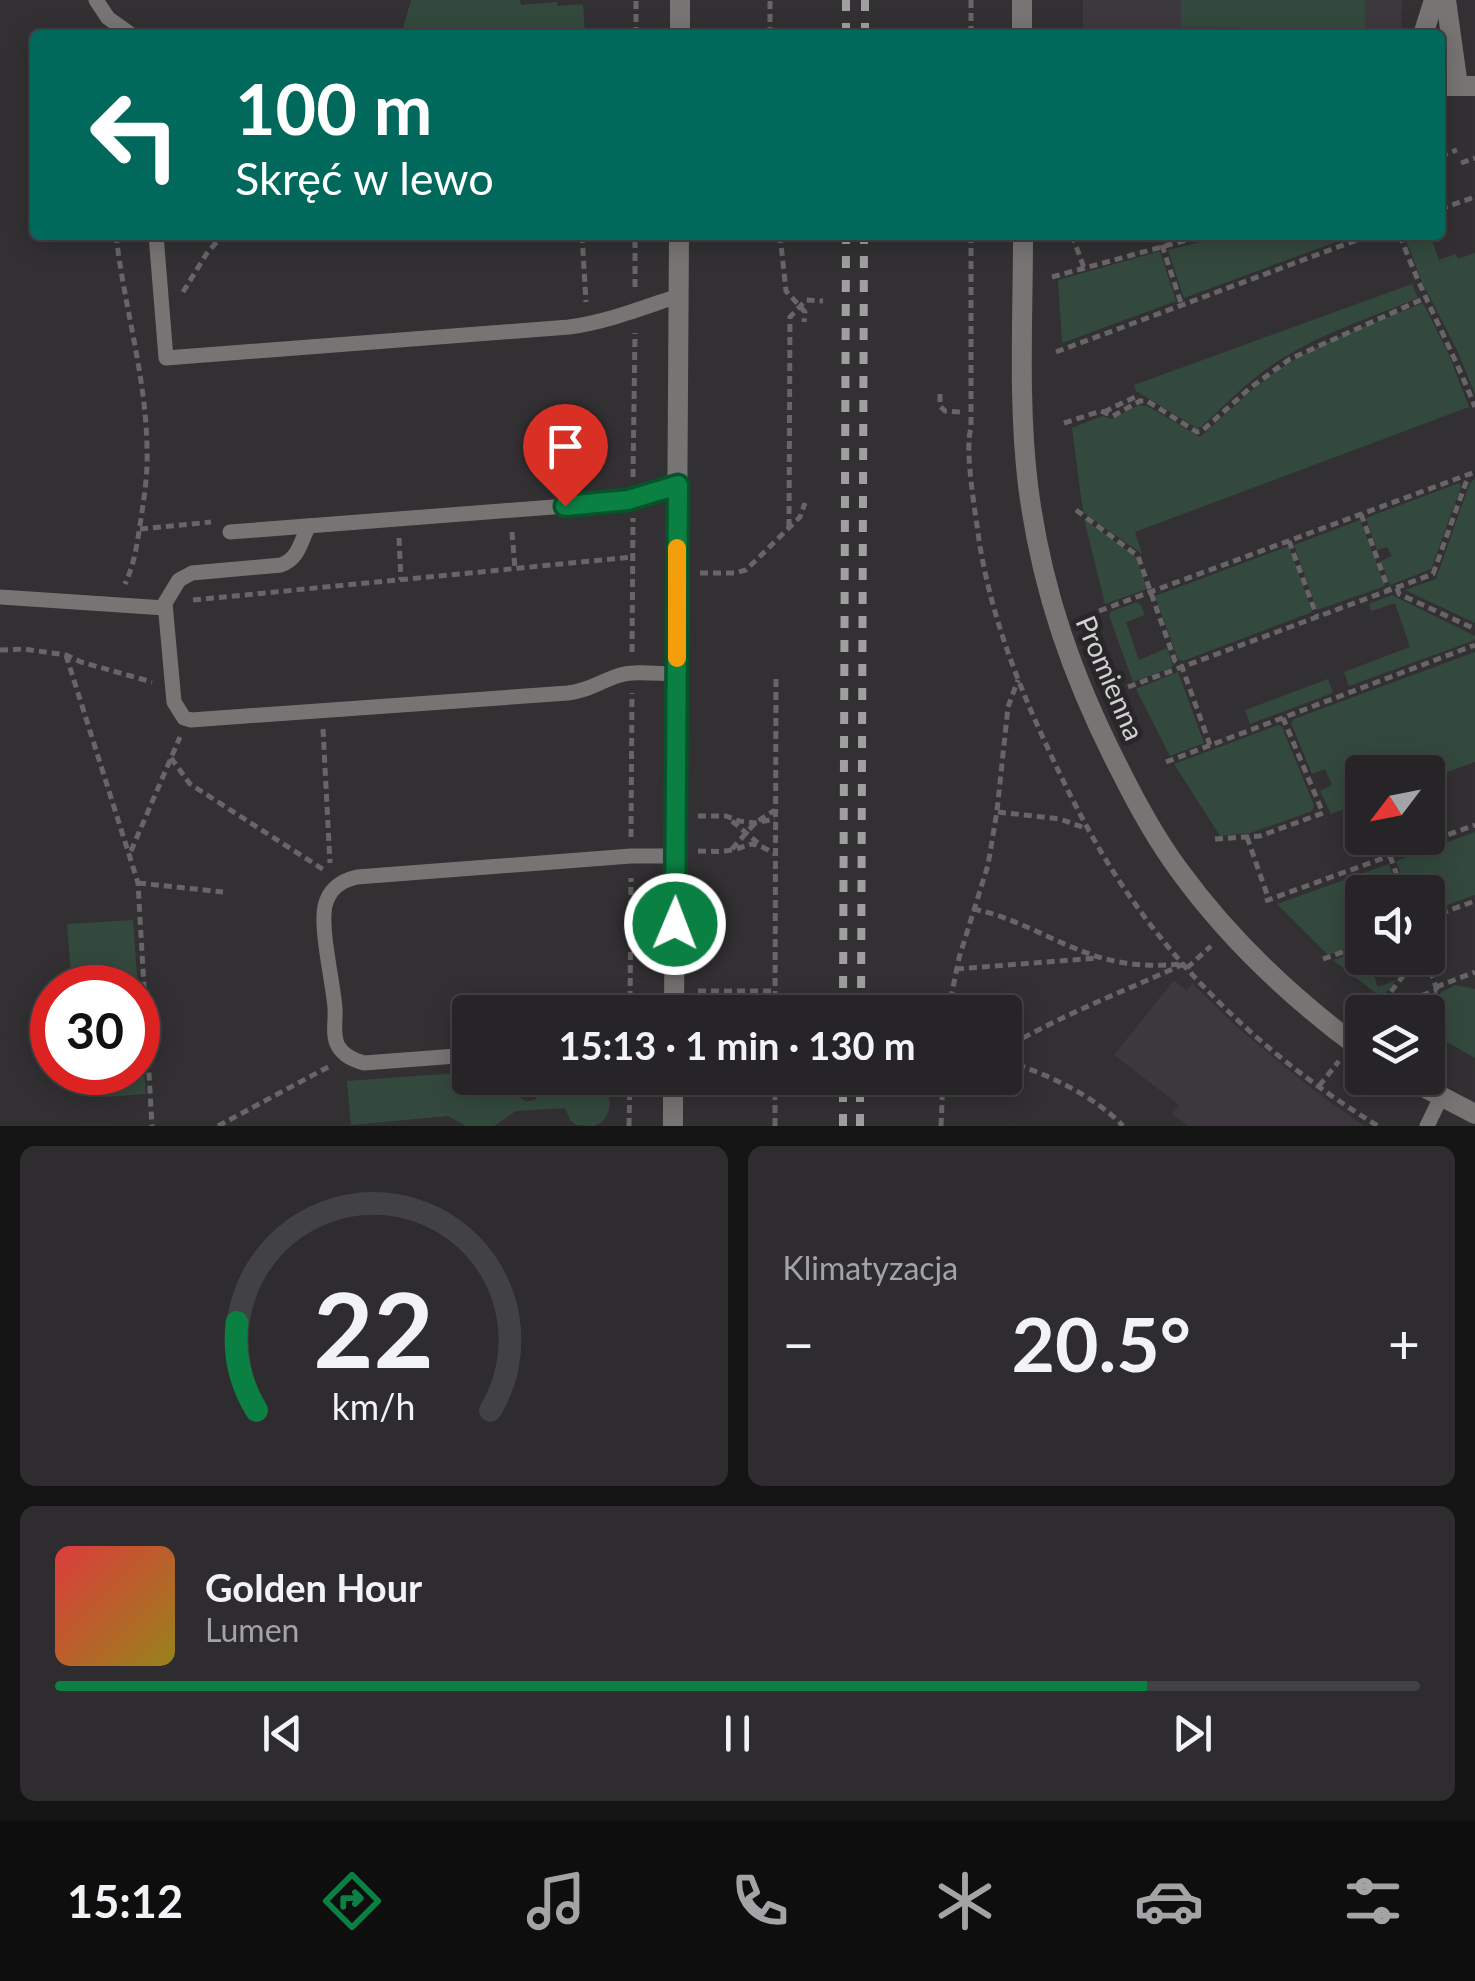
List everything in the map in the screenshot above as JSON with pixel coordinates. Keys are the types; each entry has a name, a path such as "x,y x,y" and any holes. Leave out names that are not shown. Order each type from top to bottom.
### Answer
{"street":[{"path":"680,0 680,30"},
{"path":"1022,0 1022,30"},
{"path":"1425,30 1434,0"},
{"path":"1446,0 1458,86"},
{"path":"674,995 679,240"},
{"name":"Promienna","path":"1023,240 1023,417 1028,483 1040,561 1080,686 1133,795 1178,869 1246,949 1345,1036"},
{"path":"673,1126 674,1095"},
{"path":"1437,1095 1475,1114"}],"lane":[{"path":"96,0 108,18 125,30"},
{"path":"156,240 166,358 548,329 588,324 678,296"},
{"path":"236,531 592,504 678,485"},
{"path":"309,526 290,562 192,572 179,580 165,605 177,709 188,719 568,693 596,687 618,676 677,674"},
{"path":"0,598 165,605"},
{"path":"452,1056 364,1063 353,1060 339,1048 335,1040 324,917 329,894 336,886 357,877 675,854"},
{"path":"1427,1126 1441,1097"}],"path":[{"path":"636,0 636,30"},
{"path":"770,0 770,30"},
{"path":"971,0 971,30"},
{"path":"1445,154 1456,150"},
{"path":"1461,164 1475,158"},
{"path":"1445,207 1472,198"},
{"path":"114,604 128,577 146,479 146,421 117,240"},
{"path":"163,318 219,240"},
{"path":"582,240 588,324"},
{"path":"630,995 636,240"},
{"path":"781,240 786,291 804,312 804,322"},
{"path":"968,438 971,240"},
{"path":"1074,240 1084,268"},
{"path":"1052,277 1186,240"},
{"path":"1056,352 1357,240"},
{"path":"1402,240 1417,282 1475,406"},
{"path":"1162,246 1182,306"},
{"path":"1064,424 1100,411 1112,416 1146,401 1197,432 1202,431 1290,359 1425,298"},
{"path":"789,527 790,317 806,300 824,300"},
{"path":"940,394 940,406 946,412 962,412"},
{"path":"1099,611 1472,473"},
{"path":"1128,688 1433,574 1472,473"},
{"path":"677,573 740,573 800,517 804,504"},
{"path":"1076,510 1138,556 1210,746"},
{"path":"510,511 515,568"},
{"path":"1361,514 1393,589 1475,629"},
{"path":"398,519 401,580"},
{"path":"140,528 224,521 236,531"},
{"path":"1289,541 1317,617"},
{"path":"165,605 633,557"},
{"path":"1166,762 1475,645"},
{"path":"0,650 66,655 173,688"},
{"path":"66,655 138,883 152,1126"},
{"path":"775,995 776,679"},
{"path":"951,995 988,865 1008,707 1018,680"},
{"path":"170,758 190,784 331,875 322,710"},
{"path":"1215,840 1260,836 1323,813 1283,718"},
{"path":"129,854 188,719"},
{"path":"730,851 754,822 775,810"},
{"path":"997,812 1060,819 1088,829"},
{"path":"676,816 726,816 754,822 776,819"},
{"path":"726,816 775,854"},
{"path":"1247,837 1267,900 1475,825"},
{"path":"675,854 730,851 750,842 761,845"},
{"path":"1390,856 1397,875"},
{"path":"138,883 223,892"},
{"path":"1445,912 1475,901"},
{"path":"973,909 1036,929 1102,958"},
{"path":"1322,959 1345,951"},
{"path":"956,968 1102,958 1153,966 1184,964 1022,1039"},
{"path":"1389,995 1404,975"},
{"path":"1432,975 1438,995"},
{"path":"1420,995 1474,976"},
{"path":"733,995 775,990"},
{"path":"218,1126 338,1062"},
{"path":"1022,1067 1109,1110 1124,1126"},
{"path":"629,1126 630,1095"},
{"path":"775,1095 775,1126"},
{"path":"941,1126 942,1095"}],"shaded area":[{"path":"1083,0 1402,0 1401,30 1083,30"},
{"path":"1174,980 1187,991 1192,983 1285,1067 1365,1126 1188,1126 1172,1114 1179,1105 1114,1055"}],"green space":[{"path":"411,0 583,4 585,30 402,30"},
{"path":"1181,0 1365,0 1365,29 1181,27"},
{"path":"1209,240 1341,240 1184,298 1168,250"},
{"path":"1406,240 1432,240 1439,260 1475,253 1475,394 1458,352 1422,282"},
{"path":"1160,251 1176,301 1062,343 1058,280"},
{"path":"1412,284 1418,298 1282,358 1248,383 1201,427 1136,391 1134,385"},
{"path":"1423,303 1469,407 1135,532 1142,554 1083,512 1072,428 1102,416 1112,419 1139,405 1200,437 1289,363"},
{"path":"1475,478 1475,623 1405,590 1436,579 1469,485"},
{"path":"1459,483 1461,487 1431,569 1390,585 1381,561 1392,556 1387,547 1377,550 1366,518"},
{"path":"1084,519 1136,557 1147,589 1105,604"},
{"path":"1360,520 1385,586 1317,610 1294,545"},
{"path":"1289,546 1312,612 1183,661 1178,659 1155,596"},
{"path":"1392,595 1475,636 1475,640 1349,686 1344,672 1410,647 1395,603 1371,611 1369,604"},
{"path":"1137,602 1145,615 1126,622 1139,660 1167,648 1173,665 1133,682 1109,615"},
{"path":"1475,652 1475,762 1445,773 1445,755 1345,755 1345,809 1331,814 1320,791 1332,785 1325,769 1312,774 1291,723"},
{"path":"1178,672 1204,743 1170,756 1136,689"},
{"path":"1328,679 1333,693 1250,724 1245,710"},
{"path":"1278,725 1314,805 1312,811 1250,833 1220,836 1174,764"},
{"path":"1475,832 1475,895 1445,906 1445,875 1401,875 1396,861 1412,855 1445,855 1445,843"},
{"path":"1389,864 1393,875 1358,875"},
{"path":"1345,880 1345,948 1328,955 1277,904"},
{"path":"133,920 136,965 70,965 67,924"},
{"path":"1345,955 1345,969 1333,960"},
{"path":"1352,975 1374,975 1378,987 1396,980 1384,995 1378,995"},
{"path":"1455,985 1475,989 1475,1058 1447,1042 1445,995 1440,993"},
{"path":"452,1073 452,1095 519,1095 527,1101 538,1095 607,1095 608,1112 603,1121 593,1126 576,1125 565,1108 516,1111 494,1126 466,1126 448,1116 351,1125 347,1081"}],"railway":[{"path":"846,0 846,30"},
{"path":"865,0 865,30"},
{"path":"843,995 846,240"},
{"path":"861,995 864,240"},
{"path":"843,1095 843,1126"},
{"path":"860,1095 860,1126"}],"slow traffic":[{"path":"677,548 677,658"}],"route":[{"path":"565,506 628,500 678,485 675,924"}]}
